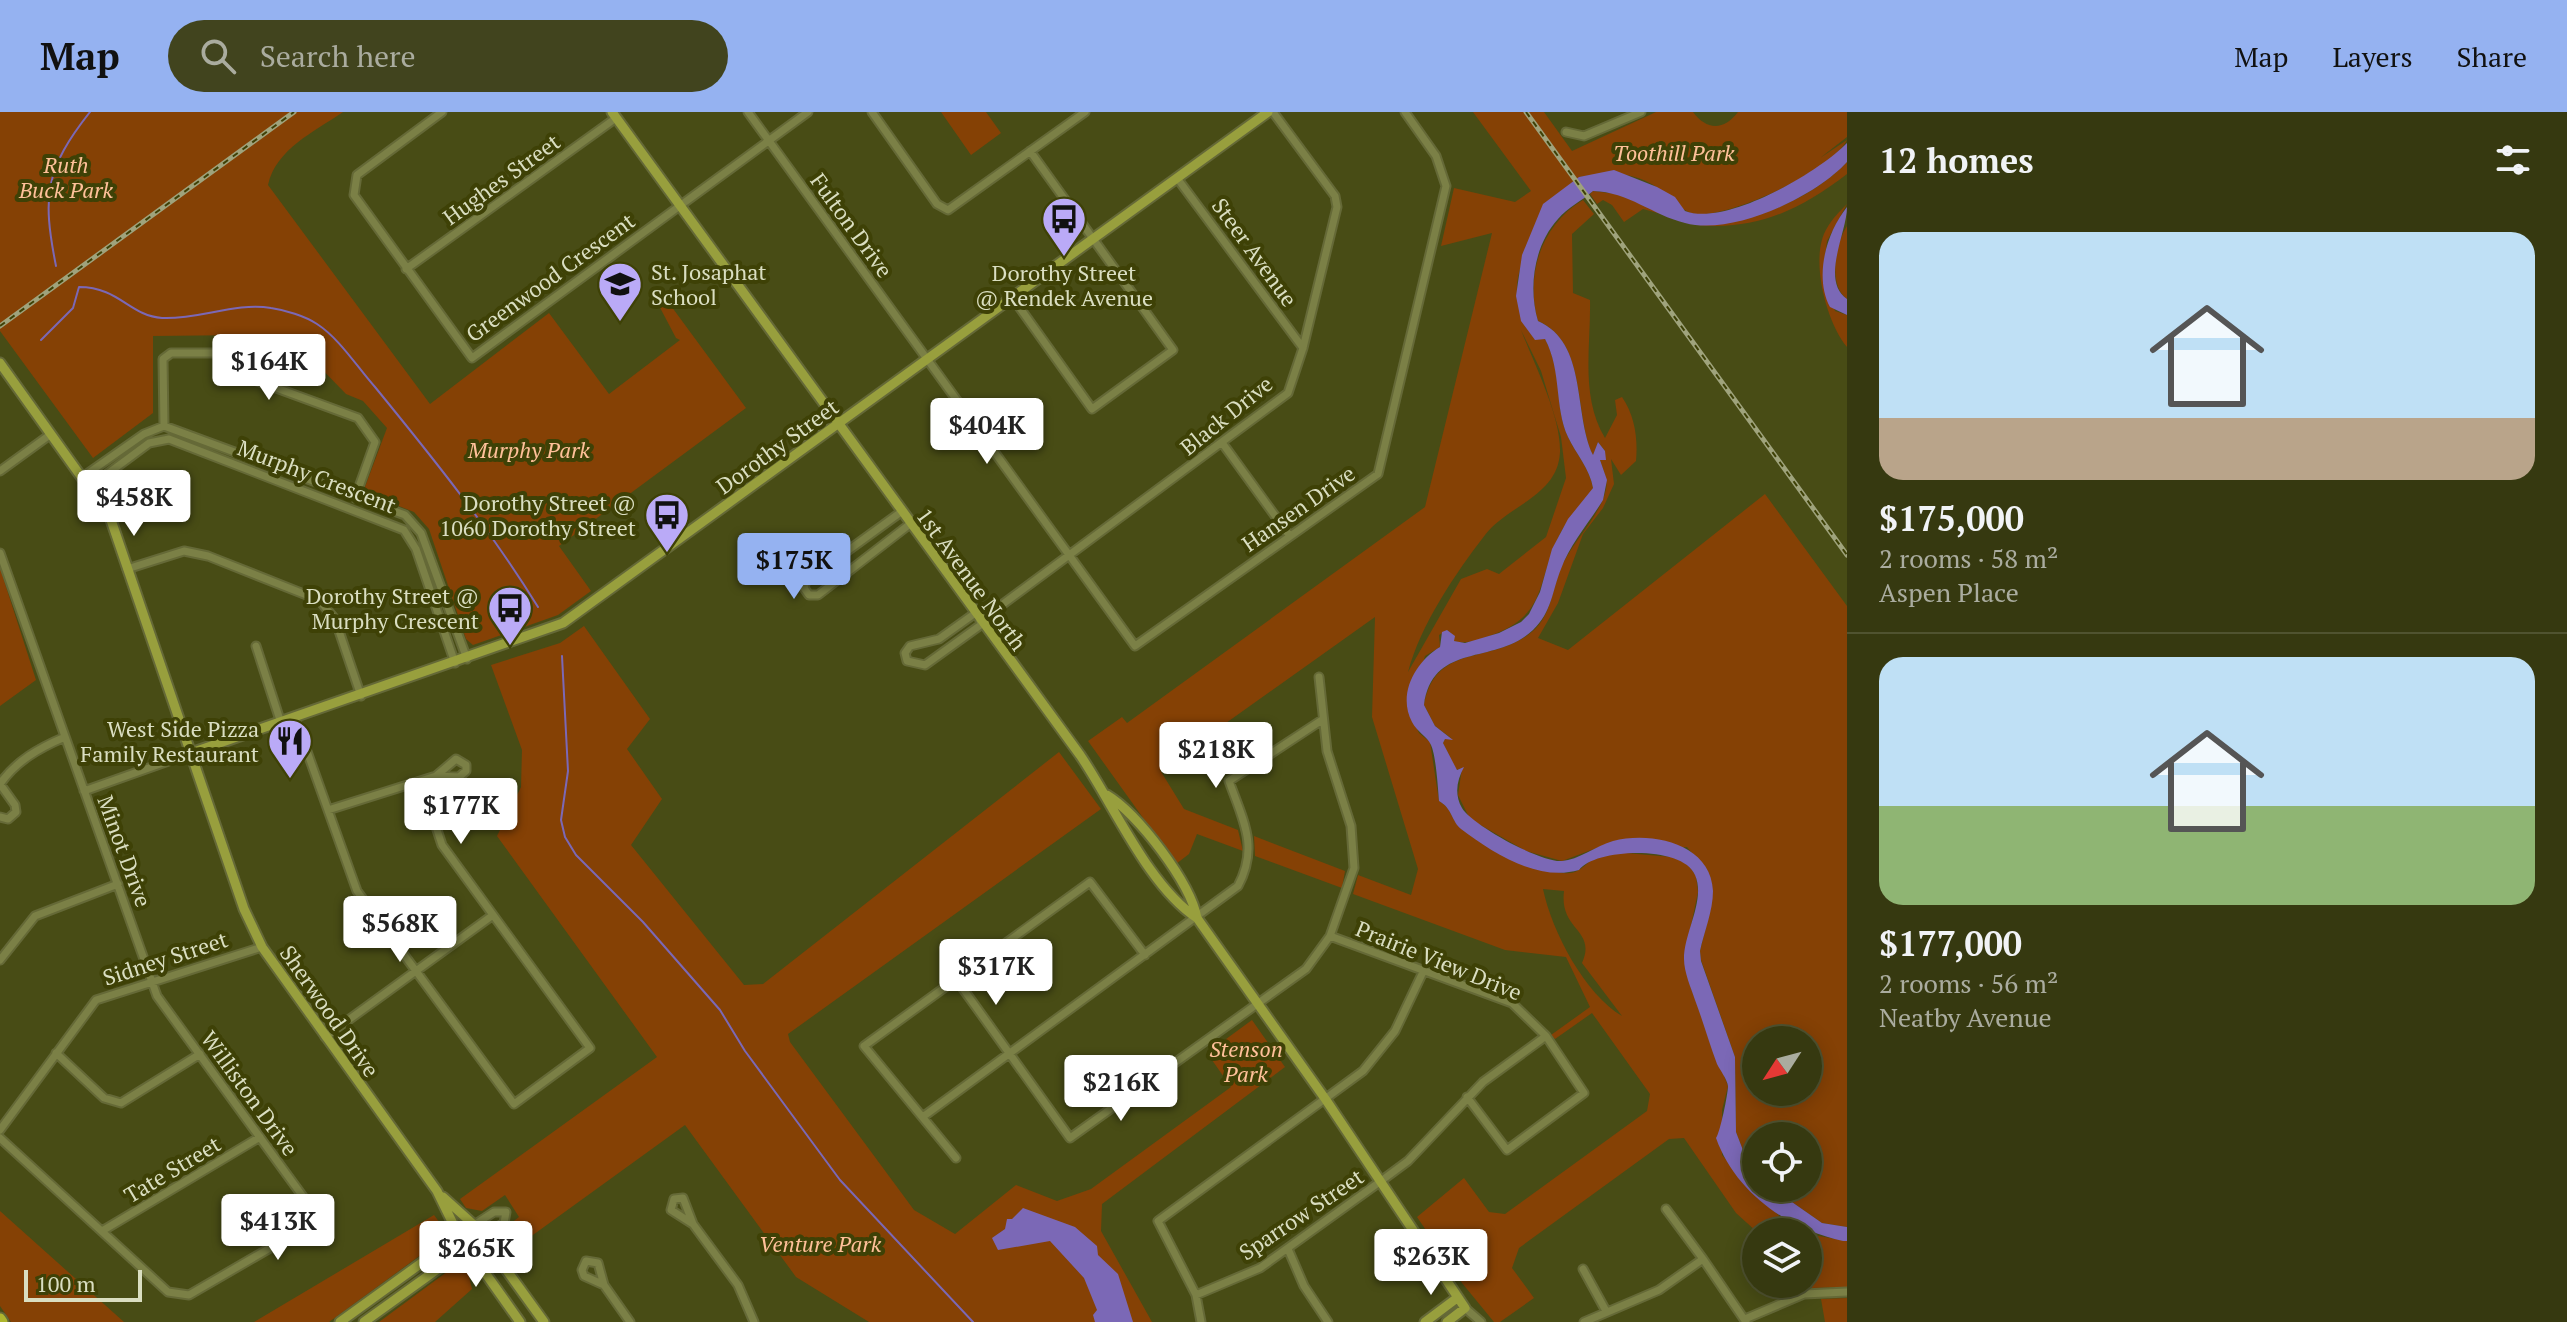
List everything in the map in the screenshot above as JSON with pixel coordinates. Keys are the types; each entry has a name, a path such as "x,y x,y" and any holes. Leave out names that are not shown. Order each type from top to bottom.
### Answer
{"street":[{"name":"Greenwood Crescent","path":"442,112 357,175 354,195 472,358 681,205"},
{"name":"Fulton Drive","path":"748,112 1071,555"},
{"path":"681,205 808,112"},
{"path":"872,112 937,204 948,210 1085,112"},
{"name":"Dorothy Street","path":"84,791 538,635 570,619 1270,112"},
{"name":"Black Drive","path":"979,619 1223,444 1288,393 1303,348 1337,207 1335,196 1270,112"},
{"name":"Hansen Drive","path":"1071,555 1135,646 1378,474 1446,186 1436,156 1405,112"},
{"path":"1566,132 1584,136 1635,113"},
{"name":"Hughes Street","path":"406,269 614,115"},
{"name":"1st Avenue North","path":"614,115 1107,795"},
{"path":"1012,297 1092,409 1173,350 1030,151"},
{"name":"Steer Avenue","path":"1177,178 1303,348"},
{"path":"84,476 144,434 164,426 163,359 171,353 225,353 241,375 358,418 375,442 352,507"},
{"name":"Sherwood Drive","path":"0,363 84,476 110,517 244,909 262,947 437,1191 459,1236 520,1322"},
{"name":"Murphy Crescent","path":"164,426 405,515 414,523 467,659"},
{"path":"0,471 51,434"},
{"name":"Murphy Crescent","path":"91,486 149,443 169,439 352,507 404,530 411,538 455,663"},
{"path":"1223,444 1289,535"},
{"path":"901,512 806,581 804,588 809,595 818,595 910,524"},
{"path":"127,569 184,551 208,556 319,600 335,619 361,696"},
{"name":"Minot Drive","path":"0,553 151,980"},
{"path":"979,619 925,665 907,661 905,653 910,646 939,639 979,619"},
{"path":"256,646 281,723"},
{"path":"956,979 1070,1138 1306,969 1330,936 1354,868 1354,847 1327,751 1319,677"},
{"path":"295,718 357,891 514,1104 590,1048 442,845 421,781"},
{"path":"924,1116 1238,886 1249,865 1245,824 1229,781 1322,720"},
{"path":"0,817 11,817 16,809 0,784 21,762 65,737"},
{"path":"328,810 436,776"},
{"path":"1107,795 1113,814 1180,907 1197,918 1326,1100 1457,1298 1481,1322"},
{"path":"1107,795 1125,806 1193,898 1197,918"},
{"path":"956,1158 864,1046 1090,882 1145,955"},
{"path":"0,960 35,916 118,884"},
{"path":"325,1037 493,915"},
{"name":"Prairie View Drive","path":"1330,936 1512,1003 1546,1036 1584,1093 1507,1150 1467,1097"},
{"name":"Sidney Street","path":"0,1130 96,1000 262,947"},
{"path":"1201,1322 1196,1295 1158,1221 1346,1087 1379,1054 1408,1008 1423,972"},
{"name":"Williston Drive","path":"0,1138 168,1292 189,1295 308,1226 312,1209 157,996 151,980"},
{"path":"1381,1181 1408,1161 1467,1097 1546,1036"},
{"path":"56,1053 104,1098 121,1103 200,1054"},
{"name":"Tate Street","path":"102,1231 260,1137"},
{"name":"Sparrow Street","path":"1196,1295 1260,1268 1381,1181"},
{"name":"Sherwood Drive","path":"437,1191 474,1225 544,1322"},
{"path":"1666,1209 1745,1321 1804,1294 1847,1292"},
{"path":"340,1322 474,1225 494,1212 506,1212 504,1223 364,1322"},
{"path":"693,1224 738,1285 754,1322"},
{"path":"1288,1249 1304,1286 1328,1322"},
{"path":"1584,1322 1659,1290 1703,1259"},
{"path":"1583,1269 1606,1311"},
{"path":"604,1285 630,1322"},
{"path":"1425,1322 1457,1298"},
{"path":"1447,1322 1465,1308"}],"green space":[{"name":"Murphy Park","path":"0,112 343,112 288,151 272,172 268,185 430,404 549,313 609,394 680,340 676,338 656,300 663,295 746,408 559,546 591,591 558,615 473,645 466,639 429,529 414,512 363,492 387,428 363,401 346,394 309,356 247,335 153,336 153,413 93,458 0,331"},
{"path":"941,112 986,112 1001,133 971,155"},
{"name":"Toothill Park","path":"1473,112 1544,112 1572,151 1656,112 1693,112 1704,122 1715,126 1727,123 1738,112 1847,112 1847,137 1820,158 1847,140 1838,152 1802,178 1732,208 1712,213 1692,213 1646,181 1625,175 1603,174 1579,177 1550,215 1526,254 1519,274 1517,295 1522,317 1535,339 1545,339 1551,351 1564,425 1593,488 1561,532 1532,607 1509,628 1480,639 1453,641 1454,636 1447,630 1439,635 1440,647 1425,656 1408,711 1419,733 1430,742 1439,801 1447,807 1459,826 1471,835 1518,860 1567,873 1577,871 1610,843 1562,861 1526,851 1470,819 1458,795 1462,768 1456,770 1443,743 1451,738 1435,726 1424,705 1430,685 1440,671 1468,657 1517,642 1539,625 1565,560 1603,500 1606,482 1600,460 1605,451 1598,442 1593,456 1572,362 1565,345 1554,331 1538,321 1534,304 1535,269 1547,237 1568,210 1583,200 1594,214 1572,234 1573,293 1590,300 1588,371 1592,405 1605,438 1617,415 1615,400 1622,397 1635,428 1636,461 1621,475 1611,459 1614,484 1603,508 1583,534 1558,603 1538,638 1568,650 1765,494 1847,606 1847,1227 1822,1223 1822,1218 1815,1218 1792,1202 1822,1202 1822,1122 1742,1122 1742,1148 1736,1132 1735,1057 1701,960 1700,951 1711,907 1710,876 1687,847 1626,853 1672,857 1688,864 1696,876 1698,892 1684,959 1691,988 1728,1086 1722,1110 1722,1155 1742,1176 1742,1202 1766,1202 1782,1218 1742,1218 1684,1138 1669,1139 1519,1248 1512,1268 1534,1298 1500,1322 1494,1322 1462,1283 1417,1217 1464,1178 1489,1212 1505,1214 1647,1111 1650,1094 1592,1013 1555,1039 1551,1035 1590,1007 1566,957 1505,950 1353,894 1358,875 1411,895 1418,869 1372,717 1375,617 1160,770 1184,809 1238,830 1243,851 1197,834 1189,854 1176,864 1088,741 1122,717 1127,723 1425,507 1492,233 1441,246 1454,188 1515,202 1531,191","holes":["1521,330 1541,371 1561,437 1566,478 1546,537 1499,574 1487,569 1461,579 1408,672 1430,618 1474,550 1495,525 1541,490 1557,467 1560,452 1556,423","1543,889 1564,891 1567,914 1585,943 1582,963 1622,1016 1595,993 1572,960 1554,924"]},
{"path":"1847,162 1847,174 1794,208 1738,225 1696,225 1737,220 1778,208 1815,188"},
{"path":"1593,191 1624,195 1665,215 1643,209 1624,222 1612,205 1603,200 1597,204 1590,194"},
{"path":"1847,204 1827,241 1823,272 1835,311 1847,315 1847,347 1832,322 1822,289 1820,255 1827,228"},
{"path":"1847,226 1847,299 1837,285 1835,264 1839,243"},
{"path":"0,568 36,680 0,706"},
{"path":"584,626 650,719 627,749 662,799 631,845 744,985 763,984 1059,752 1101,809 788,1034 790,1042 914,1210 955,1234 1016,1185 1057,1201 1091,1189 1231,1087 1207,1053 1252,1020 1285,1067 1102,1204 1101,1231 1152,1322 869,1322 796,1277 685,1125 504,1256 497,1247 498,1233 519,1217 505,1195 482,1211 466,1208 460,1199 657,1057 497,836 521,787 522,750 491,665 560,643"},
{"path":"1254,836 1345,871 1342,888 1255,856"},
{"path":"0,1211 124,1322 11,1322 0,1306"},
{"path":"434,1215 443,1227 444,1238 329,1322 254,1322"},
{"path":"1822,1237 1847,1241 1847,1287 1822,1288"},
{"path":"459,1263 466,1264 472,1289 435,1322 379,1322"},
{"path":"1847,1298 1847,1322 1825,1322 1821,1299"}],"shaded area":[{"path":"1847,143 1847,162 1833,175 1794,200 1749,219 1704,226 1685,223 1618,195 1593,191 1566,211 1550,229 1535,267 1535,308 1538,321 1554,331 1565,345 1572,362 1593,455 1598,442 1605,451 1606,460 1600,460 1607,480 1603,500 1569,551 1548,609 1533,630 1518,641 1452,663 1439,671 1430,685 1424,705 1435,726 1453,740 1445,739 1443,743 1457,770 1464,767 1457,787 1462,808 1479,824 1508,842 1539,856 1562,861 1613,841 1644,838 1676,844 1702,862 1710,875 1713,899 1700,951 1701,961 1735,1057 1736,1132 1742,1148 1742,1182 1725,1158 1716,1138 1728,1086 1714,1056 1685,969 1685,949 1698,895 1695,875 1687,865 1674,858 1638,853 1602,857 1579,870 1548,872 1517,863 1487,847 1461,829 1447,807 1439,801 1433,750 1412,722 1407,700 1411,679 1423,661 1440,647 1442,632 1447,630 1455,636 1454,641 1465,643 1499,633 1521,622 1529,614 1540,592 1552,549 1568,519 1593,488 1564,425 1550,351 1545,339 1535,340 1521,321 1516,296 1522,255 1543,204 1579,177 1614,170 1675,197 1685,211 1703,214 1724,211 1771,194 1834,155"},
{"path":"1847,207 1835,268 1839,291 1847,299 1847,315 1830,307 1825,295 1823,269 1833,229"},
{"path":"1762,1202 1792,1202 1815,1218 1785,1218"},
{"path":"1023,1208 1075,1227 1097,1246 1098,1255 1118,1274 1133,1322 1095,1322 1093,1315 1097,1310 1084,1278 1050,1241 998,1250 992,1238 1005,1229 1007,1219 1012,1219"},
{"path":"1822,1223 1847,1227 1847,1241 1823,1236"}],"waterway":[{"path":"56,266 49,220 51,184 64,150 90,112"},
{"path":"41,340 73,308 79,287 104,292 141,312 162,318 257,307 282,310 312,321 341,345 418,440 481,522 538,607"},
{"path":"562,656 568,771 561,820 565,837 576,855 643,922 720,1010 745,1051 840,1180 973,1322"}],"railway":[{"path":"0,326 294,112"},
{"path":"1526,112 1847,555"}],"place":[{"name":"Dorothy Street @ Rendek Avenue","path":"1064,258"},
{"name":"St. Josaphat School","path":"620,323"},
{"name":"Dorothy Street @ 1060 Dorothy Street","path":"667,554"},
{"name":"Dorothy Street @ Murphy Crescent","path":"510,647"},
{"name":"West Side Pizza Family Restaurant","path":"290,780"}],"park label":[{"name":"Ruth Buck Park","path":"66,176"},
{"name":"Stenson Park","path":"1246,1060"},
{"name":"Venture Park","path":"820,1243"}]}
